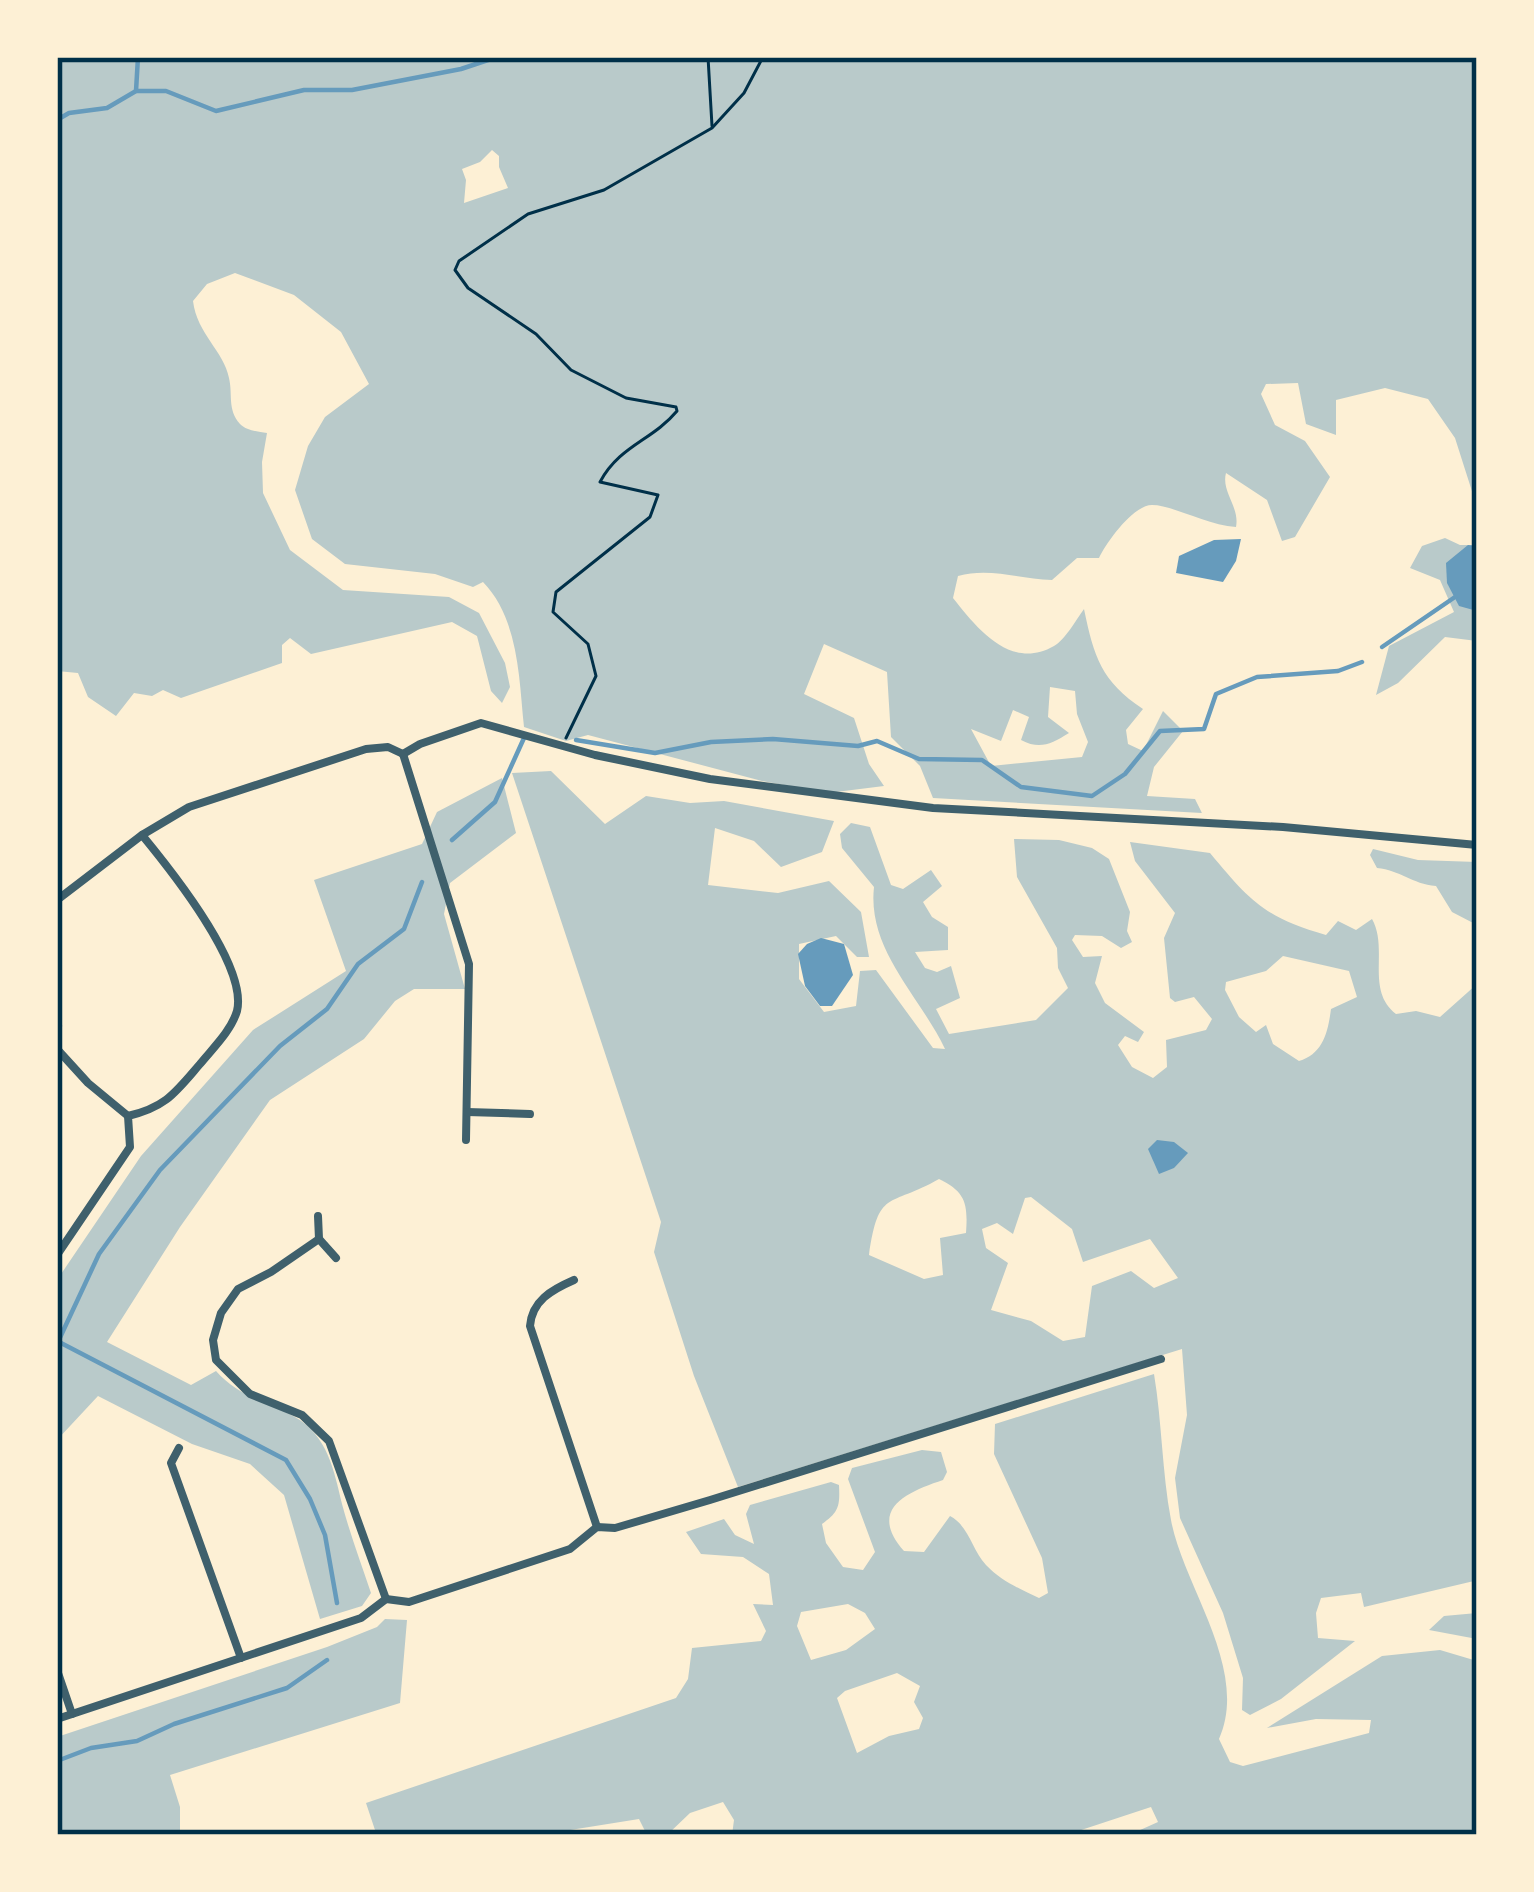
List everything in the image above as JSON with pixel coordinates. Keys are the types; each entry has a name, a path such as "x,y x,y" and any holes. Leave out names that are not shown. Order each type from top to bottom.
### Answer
{"street":[{"path":"403,754 481,723 562,747 710,779 933,808 1283,827 1477,844"},
{"path":"57,900 142,835 189,807 366,748 388,747 403,754 470,964 466,1140"},
{"path":"128,1116 166,1103 229,1028 238,1007 236,988 203,912 142,835"},
{"path":"57,1048 88,1083 128,1116 130,1147 57,1255"},
{"path":"467,1112 530,1114"},
{"path":"318,1216 319,1239 336,1258"},
{"path":"319,1239 238,1289 217,1326 216,1360 250,1394 302,1415 329,1441 386,1598"},
{"path":"574,1280 545,1295 532,1311 530,1326 597,1527"},
{"path":"57,1719 361,1618 386,1598 409,1602 550,1556 578,1545 597,1527 615,1528 710,1500 1161,1359"},
{"path":"179,1448 171,1463 242,1658"},
{"path":"57,1670 72,1714"}],"path":[{"path":"708,57 712,128"},
{"path":"562,747 596,676 588,644 554,612 556,592 650,517 658,496 600,482 612,459 667,423 676,406 626,398 571,370 536,334 468,288 455,270 458,261 528,214 604,190 712,128 744,93 763,57"}],"shaded area":[{"path":"57,57 1477,57 1477,507 1455,438 1428,399 1385,388 1336,400 1336,435 1306,424 1298,383 1266,384 1261,394 1275,425 1305,441 1330,477 1295,537 1282,541 1267,500 1226,473 1236,527 1152,505 1129,518 1099,558 1077,558 1052,580 993,573 958,576 953,598 984,633 1009,650 1038,652 1054,646 1084,609 1109,678 1143,709 1126,730 1128,744 1143,751 1163,711 1183,731 1154,767 1147,796 1195,799 1202,813 933,798 920,766 891,737 887,672 824,644 804,694 854,718 869,764 884,786 828,793 762,781 588,735 566,741 524,727 510,631 483,582 473,587 435,574 345,564 312,539 295,490 308,446 325,417 369,384 341,332 294,295 235,273 207,284 193,301 195,313 226,368 236,418 246,428 267,433 263,493 290,550 343,590 449,597 479,613 505,663 510,687 502,703 491,691 477,636 452,622 311,654 290,638 282,645 282,663 181,698 163,690 152,696 134,693 116,716 88,697 78,673 57,671","holes":["492,150 499,156 508,188 464,203 462,169 480,162","1050,687 1075,691 1077,714 1088,742 1082,757 991,766 971,729 1001,741 1013,710 1029,717 1021,740 1028,743 1045,744 1069,733 1048,717"]},
{"path":"1445,538 1460,545 1477,545 1477,641 1445,637 1398,683 1376,695 1389,646 1454,612 1440,580 1410,568 1422,546"},
{"path":"551,771 605,824 646,796 690,803 724,801 834,821 822,852 781,867 754,841 715,828 708,885 778,893 829,881 861,912 869,957 857,957 836,936 799,944 799,979 824,1012 856,1006 860,971 876,970 933,1048 945,1049 887,952 874,910 874,887 842,848 840,834 851,823 870,827 891,885 903,889 931,870 942,886 923,902 932,917 948,927 948,950 915,952 925,968 937,972 951,966 960,998 936,1009 949,1034 1036,1020 1068,988 1058,968 1057,948 1017,877 1014,839 1059,840 1092,848 1109,859 1130,912 1127,931 1132,942 1121,948 1102,936 1075,935 1072,940 1083,957 1102,956 1095,983 1105,1003 1144,1032 1138,1042 1125,1036 1118,1045 1132,1067 1153,1078 1167,1067 1166,1040 1206,1030 1212,1019 1194,997 1175,1002 1170,998 1164,938 1175,913 1135,861 1130,842 1210,853 1260,905 1326,935 1338,921 1356,930 1372,919 1379,943 1382,993 1396,1014 1416,1011 1440,1017 1477,984 1474,1581 1364,1607 1361,1593 1321,1598 1316,1613 1318,1638 1355,1641 1281,1699 1250,1715 1242,1710 1243,1678 1223,1613 1180,1518 1175,1478 1187,1415 1182,1349 738,1487 694,1376 654,1252 661,1222 512,773","holes":["1283,956 1349,971 1357,997 1331,1009 1319,1048 1299,1061 1273,1044 1266,1025 1256,1032 1239,1017 1225,990 1226,982 1266,971","939,1179 960,1194 966,1233 940,1238 943,1275 924,1279 869,1255 877,1219 897,1198","1031,1197 1072,1229 1083,1262 1150,1239 1178,1278 1154,1288 1131,1271 1092,1286 1085,1337 1063,1341 1031,1321 991,1310 1008,1263 986,1248 982,1229 997,1223 1013,1234 1025,1198"]},
{"path":"502,778 516,833 450,883 444,914 465,989 414,989 395,1001 364,1039 270,1100 180,1227 107,1342 191,1385 216,1371 234,1387 295,1417 315,1434 332,1467 371,1593 362,1606 320,1619 284,1495 250,1464 192,1444 98,1396 57,1440 57,1280 141,1156 253,1030 346,971 314,880 422,844 437,812"},
{"path":"1373,849 1418,860 1477,862 1477,925 1452,912 1436,886 1377,868 1370,855"},
{"path":"1154,1374 1171,1520 1221,1656 1226,1712 1219,1739 1230,1762 1243,1766 1369,1733 1371,1720 1316,1719 1267,1728 1382,1656 1440,1650 1477,1661 1477,1835 1129,1835 1158,1822 1151,1807 1066,1835 732,1835 734,1820 723,1802 690,1813 667,1835 647,1835 639,1819 539,1835 363,1835 375,1830 366,1803 676,1698 688,1679 692,1648 761,1641 766,1631 753,1604 773,1605 769,1574 743,1557 701,1554 686,1532 724,1519 735,1535 754,1544 746,1514 750,1505 831,1482 839,1485 839,1498 835,1512 822,1524 826,1543 843,1567 863,1570 875,1552 848,1479 852,1468 922,1450 941,1452 947,1472 943,1480 905,1497 891,1513 889,1524 904,1551 924,1552 950,1516 998,1576 1039,1598 1048,1593 1042,1558 994,1454 995,1424","holes":["848,1604 865,1613 875,1629 846,1650 811,1660 797,1626 801,1612","897,1673 920,1686 914,1702 923,1718 919,1729 889,1736 857,1753 837,1698"]},
{"path":"1477,1613 1477,1639 1429,1630 1444,1616"},
{"path":"385,1619 407,1620 400,1703 170,1775 180,1807 180,1835 57,1835 57,1737 327,1647 377,1627"}],"water":[{"path":"1241,539 1236,561 1223,582 1176,573 1179,556 1214,540"},
{"path":"1468,545 1477,546 1477,611 1459,606 1447,583 1446,563"},
{"path":"821,938 844,944 853,975 832,1006 820,1006 805,986 798,954"},
{"path":"1157,1140 1174,1142 1188,1153 1174,1168 1159,1174 1148,1149"}],"waterway":[{"path":"136,91 138,57"},
{"path":"57,120 69,113 107,108 136,91 166,91 216,111 304,90 352,90 461,69 497,57"},
{"path":"1382,647 1455,597"},
{"path":"576,740 655,753 711,742 773,739 858,746 877,741 919,759 982,760 1021,787 1092,796 1125,774 1160,731 1204,729 1216,694 1257,677 1338,671 1362,662"},
{"path":"452,840 495,802 524,738"},
{"path":"57,1344 99,1254 160,1170 280,1046 327,1009 358,964 404,929 422,882"},
{"path":"61,1343 286,1460 325,1535 337,1603"},
{"path":"57,1761 91,1748 137,1741 174,1724 287,1688 327,1660"}]}
